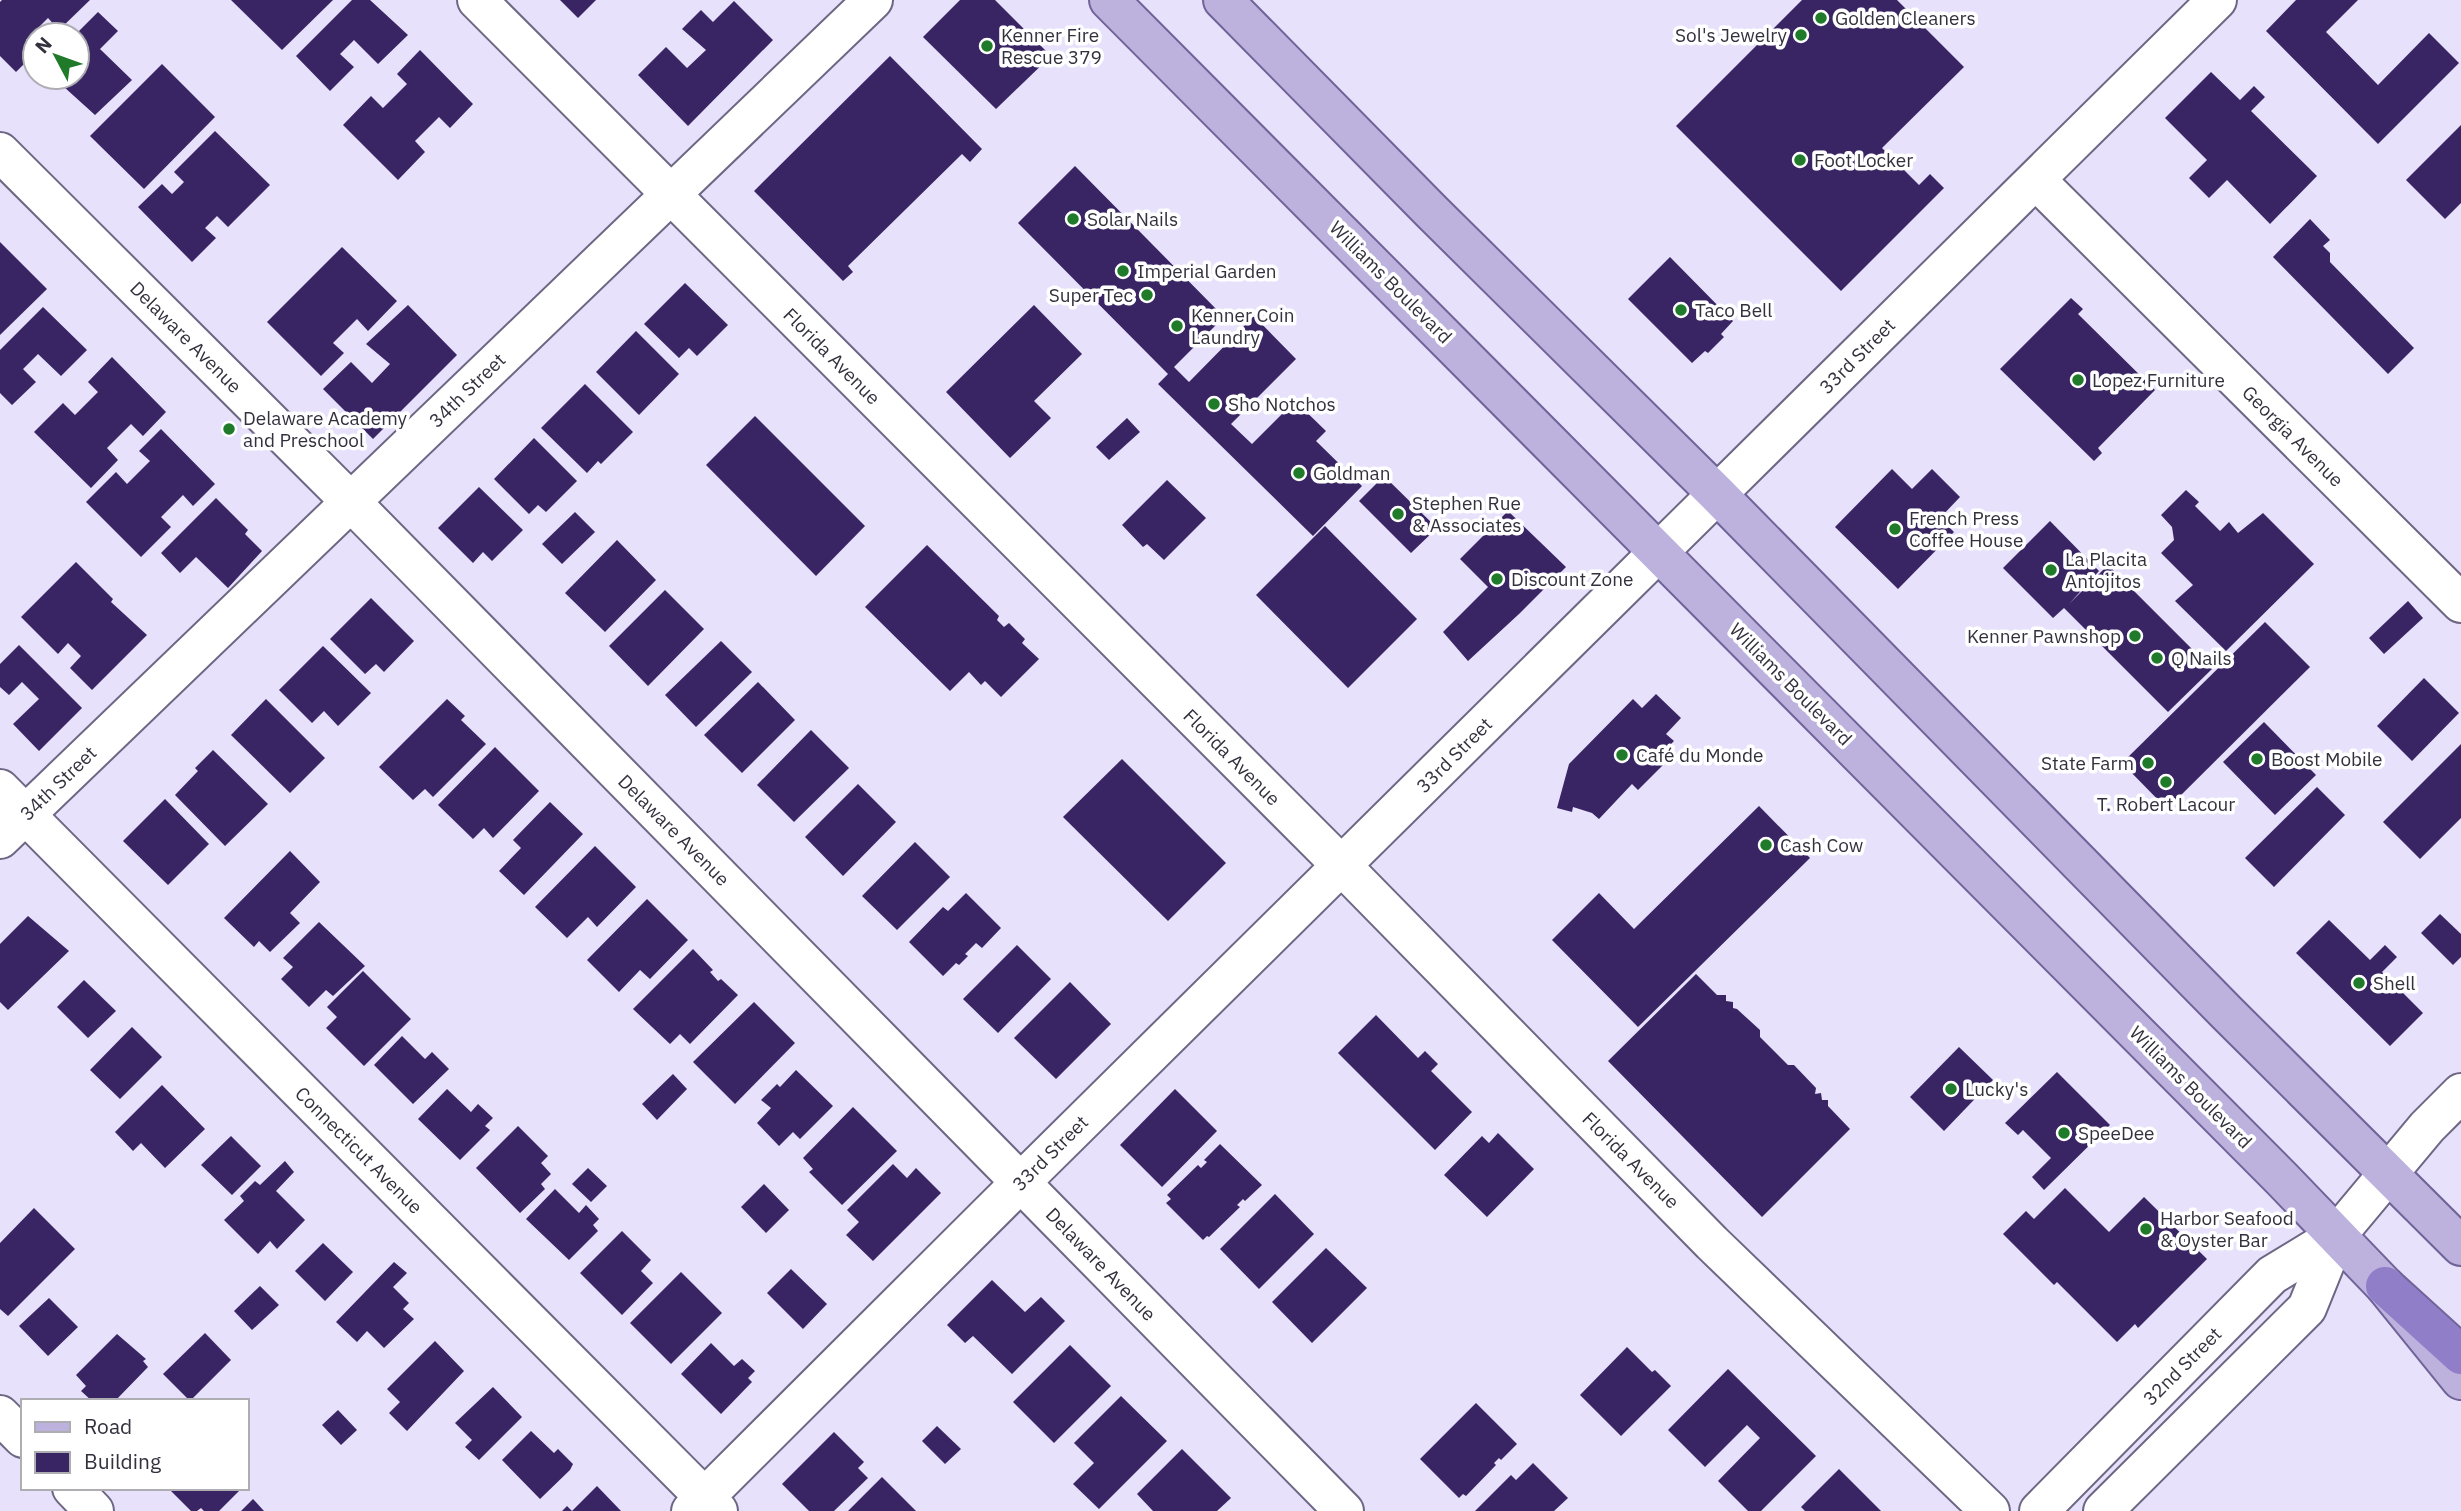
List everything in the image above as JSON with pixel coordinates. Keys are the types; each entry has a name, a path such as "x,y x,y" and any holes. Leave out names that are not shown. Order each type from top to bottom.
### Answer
{"highway":[{"path":"2385,1286 2461,1355"}],"main road":[{"name":"Williams Boulevard","path":"1109,0 1660,552 2385,1286 2461,1380"},
{"path":"1200,0 1265,42"},
{"path":"1223,0 1717,494 2461,1246"}],"street":[{"name":"Florida Avenue","path":"477,0 1341,866 1712,1243 1990,1511"},
{"name":"34th Street","path":"8,814 351,502 873,0"},
{"name":"33rd Street","path":"705,1507 1021,1182 2217,0"},
{"name":"Delaware Avenue","path":"0,152 351,502 1344,1511"},
{"name":"Georgia Avenue","path":"2036,180 2461,603"},
{"name":"Connecticut Avenue","path":"8,814 705,1507"},
{"name":"32nd Street","path":"2103,1511 2307,1308 2336,1236 2427,1127 2461,1093"},
{"name":"32nd Street","path":"2039,1511 2272,1275 2336,1236"},
{"path":"0,1415 21,1436"},
{"path":"74,1490 94,1511"}],"building":[{"path":"90,0 68,21 51,21 48,18 45,21 21,21 21,67 16,72 0,56 0,2"},
{"path":"231,0 333,0 282,50"},
{"path":"352,0 370,0 408,35 378,64 354,40 340,54 354,67 330,91 296,56"},
{"path":"560,0 596,0 578,18"},
{"name":"Kenner Fire Rescue 379","path":"960,0 995,0 1051,56 996,109 923,37"},
{"path":"1802,0 1897,0 1964,67 1882,148 1919,185 1930,174 1944,188 1841,291 1676,126"},
{"path":"2296,0 2358,0 2326,32 2378,85 2429,33 2459,63 2378,144 2266,31"},
{"path":"734,1 773,40 688,126 638,75 666,47 687,68 706,50 682,29 701,10 713,22"},
{"path":"98,12 118,31 100,49 132,80 95,115 68,91 91,91 89,21"},
{"path":"420,50 473,104 450,128 439,117 415,141 425,152 398,180 343,125 371,96 383,108 407,84 397,74"},
{"path":"890,56 982,149 970,162 962,154 848,266 853,272 843,281 754,191"},
{"path":"162,64 215,117 144,189 90,136"},
{"path":"2211,72 2240,100 2254,86 2265,97 2251,111 2317,176 2270,224 2227,180 2209,198 2189,178 2207,160 2165,118"},
{"path":"2461,125 2461,203 2445,219 2406,180"},
{"path":"215,131 270,185 228,227 217,216 205,228 216,238 192,262 138,207 162,184 172,194 184,182 174,172"},
{"path":"1075,166 1224,317 1174,367 1189,382 1254,316 1296,359 1231,424 1252,444 1295,401 1326,431 1316,441 1362,486 1313,536 1158,384 1168,374 1018,223"},
{"path":"2310,219 2330,240 2323,246 2330,253 2330,262 2414,348 2388,374 2273,257"},
{"path":"0,242 47,289 0,335"},
{"path":"342,247 397,301 368,331 357,319 333,343 344,353 321,376 267,322"},
{"name":"Taco Bell","path":"1670,257 1733,321 1721,334 1724,337 1708,353 1705,351 1692,363 1628,299"},
{"path":"685,283 728,325 697,356 689,348 679,358 644,324"},
{"name":"Lopez Furniture","path":"2071,298 2083,309 2078,314 2155,390 2098,448 2102,453 2094,461 2000,369"},
{"path":"408,305 457,355 373,439 323,389 351,362 372,383 390,364 366,344"},
{"path":"1034,305 1082,354 1034,401 1051,418 1010,458 946,392"},
{"path":"43,307 87,350 61,376 38,354 23,369 36,382 12,405 0,393 0,350"},
{"path":"636,331 679,374 639,415 596,372"},
{"path":"112,357 166,412 143,436 131,424 107,448 118,460 91,488 34,432 63,403 75,415 98,392 88,382"},
{"path":"585,384 633,432 601,464 598,461 587,473 541,428"},
{"path":"755,416 865,526 816,576 706,465"},
{"path":"1127,418 1140,432 1109,460 1096,447"},
{"path":"161,429 215,484 193,506 183,495 161,517 171,527 141,557 86,502 116,472 127,484 150,461 139,451"},
{"path":"534,438 577,481 546,512 538,505 529,514 494,479"},
{"name":"French Press Coffee House","path":"1892,469 1912,489 1932,469 1960,497 1940,518 1954,532 1898,589 1835,527"},
{"name":"Stephen Rue & Associates","path":"1384,476 1437,528 1411,553 1359,501"},
{"path":"1167,480 1206,518 1164,560 1147,544 1143,547 1122,525"},
{"path":"479,487 523,530 492,561 483,552 473,563 438,528"},
{"path":"2186,490 2199,502 2195,506 2220,531 2229,522 2238,533 2263,513 2314,564 2226,651 2175,601 2193,585 2161,553 2174,540 2172,527 2161,515"},
{"path":"216,498 248,530 245,534 262,551 228,588 196,557 180,573 161,553"},
{"path":"1508,511 1566,567 1468,661 1443,632 1488,587 1460,559"},
{"path":"575,512 595,532 562,564 542,544"},
{"path":"2050,521 2099,571 2069,604 2108,565 2212,669 2168,712 2064,608 2053,618 2003,568"},
{"path":"1325,526 1417,619 1348,688 1256,595"},
{"path":"617,540 656,580 605,632 565,593"},
{"path":"927,545 999,616 997,620 1004,627 1009,623 1025,639 1022,643 1039,659 1001,697 985,681 981,685 969,672 950,691 865,607"},
{"path":"76,562 113,599 111,602 147,635 92,690 70,668 81,656 68,643 58,654 21,617"},
{"path":"665,590 704,629 648,686 609,646"},
{"path":"371,598 414,641 384,672 376,664 365,674 330,639"},
{"path":"2408,601 2423,618 2384,654 2369,638"},
{"path":"2265,622 2310,667 2167,809 2122,763"},
{"path":"721,641 752,672 696,727 665,695"},
{"path":"19,645 82,708 39,751 13,724 39,699 22,682 9,695 0,687 0,664"},
{"path":"323,646 371,693 338,726 324,711 312,723 279,690"},
{"path":"2424,678 2459,713 2412,761 2377,726"},
{"path":"758,682 795,720 742,773 704,735"},
{"name":"Café du Monde","path":"1656,694 1681,718 1666,734 1674,741 1663,752 1670,758 1638,790 1632,784 1599,819 1592,813 1573,807 1572,812 1557,808 1569,764 1633,699 1642,708"},
{"path":"266,699 325,758 290,793 231,735"},
{"path":"447,699 465,716 461,720 486,744 433,797 425,789 413,800 379,767"},
{"path":"2264,722 2316,775 2275,815 2223,762"},
{"path":"811,730 849,768 794,822 757,785"},
{"path":"2461,744 2461,818 2420,859 2383,822"},
{"path":"495,747 539,791 493,838 484,828 473,839 438,805"},
{"path":"213,750 268,804 225,846 175,795 198,771 195,768"},
{"path":"1122,759 1226,863 1168,921 1063,817"},
{"path":"858,784 896,822 843,876 805,837"},
{"path":"2317,787 2345,815 2274,887 2245,858"},
{"path":"165,799 209,844 168,885 123,841"},
{"path":"550,802 583,834 524,895 499,871 521,848 513,840"},
{"path":"1759,806 1810,858 1638,1027 1552,940 1599,893 1634,929"},
{"path":"915,842 950,877 897,930 862,896"},
{"path":"595,846 636,887 597,927 588,917 567,938 535,907"},
{"path":"290,851 320,882 290,913 300,923 270,952 259,941 254,947 224,918"},
{"path":"966,893 1001,928 982,948 976,943 959,965 956,963 943,976 909,942 943,907 948,911"},
{"path":"647,899 688,940 650,979 640,970 619,992 587,960"},
{"path":"2440,914 2461,934 2461,957 2453,965 2421,933"},
{"path":"28,916 69,951 8,1010 0,1002 0,944"},
{"path":"2329,920 2370,960 2385,945 2397,957 2382,972 2423,1013 2390,1046 2296,953"},
{"path":"319,922 365,966 333,996 326,990 309,1007 281,979 293,967 283,958"},
{"path":"1017,945 1051,979 998,1033 963,999"},
{"path":"693,949 713,970 710,972 718,981 721,979 738,995 690,1044 680,1034 670,1044 633,1009"},
{"path":"363,971 411,1019 364,1066 326,1028 337,1017 327,1007"},
{"path":"1696,974 1717,995 1726,995 1726,1001 1733,1002 1733,1008 1760,1030 1760,1037 1788,1065 1794,1065 1816,1088 1815,1094 1821,1093 1822,1100 1828,1100 1828,1106 1850,1129 1762,1217 1608,1061"},
{"path":"84,980 116,1011 88,1038 57,1007"},
{"path":"1070,982 1111,1024 1056,1079 1014,1038"},
{"path":"754,1002 795,1043 735,1104 693,1062"},
{"path":"1376,1015 1418,1058 1425,1051 1438,1064 1431,1071 1472,1112 1435,1150 1338,1053"},
{"path":"132,1027 162,1057 120,1099 90,1070"},
{"path":"402,1036 425,1059 432,1052 449,1069 413,1104 374,1065"},
{"name":"Lucky's","path":"1959,1047 1993,1080 1944,1131 1910,1097"},
{"path":"796,1070 833,1106 800,1139 793,1132 779,1146 757,1123 771,1108 761,1100 777,1084 780,1087"},
{"name":"SpeeDee","path":"2057,1072 2110,1125 2044,1190 2032,1177 2051,1158 2023,1130 2018,1135 2005,1123"},
{"path":"673,1074 687,1089 657,1120 642,1104"},
{"path":"162,1085 205,1129 165,1168 141,1143 133,1151 115,1132"},
{"path":"447,1089 471,1112 478,1104 493,1118 485,1126 490,1130 460,1160 418,1119"},
{"path":"1175,1089 1217,1131 1162,1187 1120,1145"},
{"path":"853,1107 897,1151 842,1205 809,1172 813,1169 803,1158"},
{"path":"518,1126 548,1156 541,1163 551,1174 541,1184 545,1189 520,1213 476,1168"},
{"path":"1498,1133 1534,1169 1487,1217 1444,1175 1482,1136 1489,1143"},
{"path":"231,1136 261,1166 232,1195 201,1165"},
{"path":"1220,1144 1262,1185 1245,1201 1243,1199 1237,1205 1240,1207 1203,1240 1166,1203 1171,1199 1167,1195 1198,1165 1201,1168 1207,1162 1204,1160"},
{"path":"285,1161 294,1172 276,1191 305,1220 277,1249 270,1241 258,1254 224,1220 244,1201 240,1196 255,1181 260,1185"},
{"path":"893,1164 907,1178 916,1168 941,1193 873,1261 846,1235 859,1222 847,1210"},
{"path":"588,1168 607,1186 591,1202 572,1184"},
{"path":"764,1184 789,1210 766,1233 741,1207"},
{"path":"2065,1188 2109,1232 2144,1197 2207,1259 2138,1328 2135,1324 2117,1342 2057,1282 2054,1285 2003,1234 2026,1211 2034,1219"},
{"path":"555,1189 579,1213 586,1205 599,1219 593,1225 598,1231 569,1260 526,1219"},
{"path":"1275,1194 1314,1234 1259,1289 1220,1249"},
{"path":"34,1208 75,1249 8,1316 0,1309 0,1243"},
{"path":"622,1231 651,1260 641,1271 653,1283 622,1315 580,1273"},
{"path":"323,1243 353,1272 325,1301 295,1271"},
{"path":"1326,1248 1367,1288 1312,1343 1272,1302"},
{"path":"394,1262 407,1273 393,1287 409,1303 403,1309 414,1319 384,1348 367,1331 357,1342 336,1322"},
{"path":"791,1269 827,1304 803,1329 767,1293"},
{"path":"681,1272 722,1313 671,1364 630,1323"},
{"path":"992,1280 1025,1312 1041,1297 1065,1321 1012,1374 973,1336 965,1343 947,1325"},
{"path":"260,1286 279,1305 252,1330 234,1311"},
{"path":"49,1298 78,1327 48,1356 19,1326"},
{"path":"205,1333 231,1360 192,1399 188,1399 163,1374"},
{"path":"117,1334 146,1359 143,1361 148,1367 117,1399 90,1399 81,1391 86,1386 76,1375"},
{"path":"435,1341 464,1371 407,1431 389,1413 400,1402 387,1389"},
{"path":"711,1343 734,1366 742,1359 755,1371 748,1378 752,1382 721,1414 681,1374"},
{"path":"1070,1345 1111,1386 1054,1443 1013,1402"},
{"path":"1627,1347 1652,1372 1655,1370 1671,1386 1621,1436 1580,1395"},
{"path":"1728,1369 1816,1456 1761,1511 1748,1511 1718,1481 1760,1438 1747,1425 1705,1467 1668,1430"},
{"path":"493,1387 522,1417 479,1460 465,1447 472,1440 455,1423"},
{"path":"1121,1396 1167,1441 1099,1509 1073,1484 1094,1463 1074,1443"},
{"path":"1476,1403 1517,1444 1501,1460 1499,1458 1494,1463 1496,1465 1466,1496 1463,1494 1459,1498 1420,1459"},
{"path":"338,1410 357,1430 341,1445 322,1425"},
{"path":"937,1426 961,1449 945,1464 922,1441"},
{"path":"531,1431 554,1453 558,1449 573,1464 540,1499 502,1460"},
{"path":"834,1432 864,1462 858,1468 868,1478 834,1511 809,1511 782,1484"},
{"path":"1182,1449 1231,1498 1217,1511 1153,1511 1137,1494"},
{"path":"1533,1463 1568,1498 1554,1511 1475,1511 1511,1475 1516,1480"},
{"path":"1839,1469 1881,1511 1805,1511 1801,1507"},
{"path":"882,1477 916,1511 848,1511"},
{"path":"597,1486 621,1511 572,1511"},
{"path":"170,1490 240,1490 219,1511 204,1511 201,1508 191,1511"},
{"path":"253,1499 264,1511 241,1511"}],"place":[{"name":"Golden Cleaners","path":"1821,18"},
{"name":"Sol's Jewelry","path":"1801,35"},
{"name":"Kenner Fire Rescue 379","path":"987,46"},
{"name":"Foot Locker","path":"1800,160"},
{"name":"Solar Nails","path":"1073,219"},
{"name":"Imperial Garden","path":"1123,271"},
{"name":"Super Tec","path":"1147,295"},
{"name":"Taco Bell","path":"1681,310"},
{"name":"Kenner Coin Laundry","path":"1177,326"},
{"name":"Lopez Furniture","path":"2078,380"},
{"name":"Sho Notchos","path":"1214,404"},
{"name":"Delaware Academy and Preschool","path":"229,429"},
{"name":"Goldman","path":"1299,473"},
{"name":"Stephen Rue & Associates","path":"1398,514"},
{"name":"French Press Coffee House","path":"1895,529"},
{"name":"La Placita Antojitos","path":"2051,570"},
{"name":"Discount Zone","path":"1497,579"},
{"name":"Kenner Pawnshop","path":"2135,636"},
{"name":"Q Nails","path":"2157,658"},
{"name":"Café du Monde","path":"1622,755"},
{"name":"Boost Mobile","path":"2257,759"},
{"name":"State Farm","path":"2148,763"},
{"name":"T. Robert Lacour","path":"2166,782"},
{"name":"Cash Cow","path":"1766,845"},
{"name":"Shell","path":"2359,983"},
{"name":"Lucky's","path":"1951,1089"},
{"name":"SpeeDee","path":"2064,1133"},
{"name":"Harbor Seafood & Oyster Bar","path":"2146,1229"}]}
